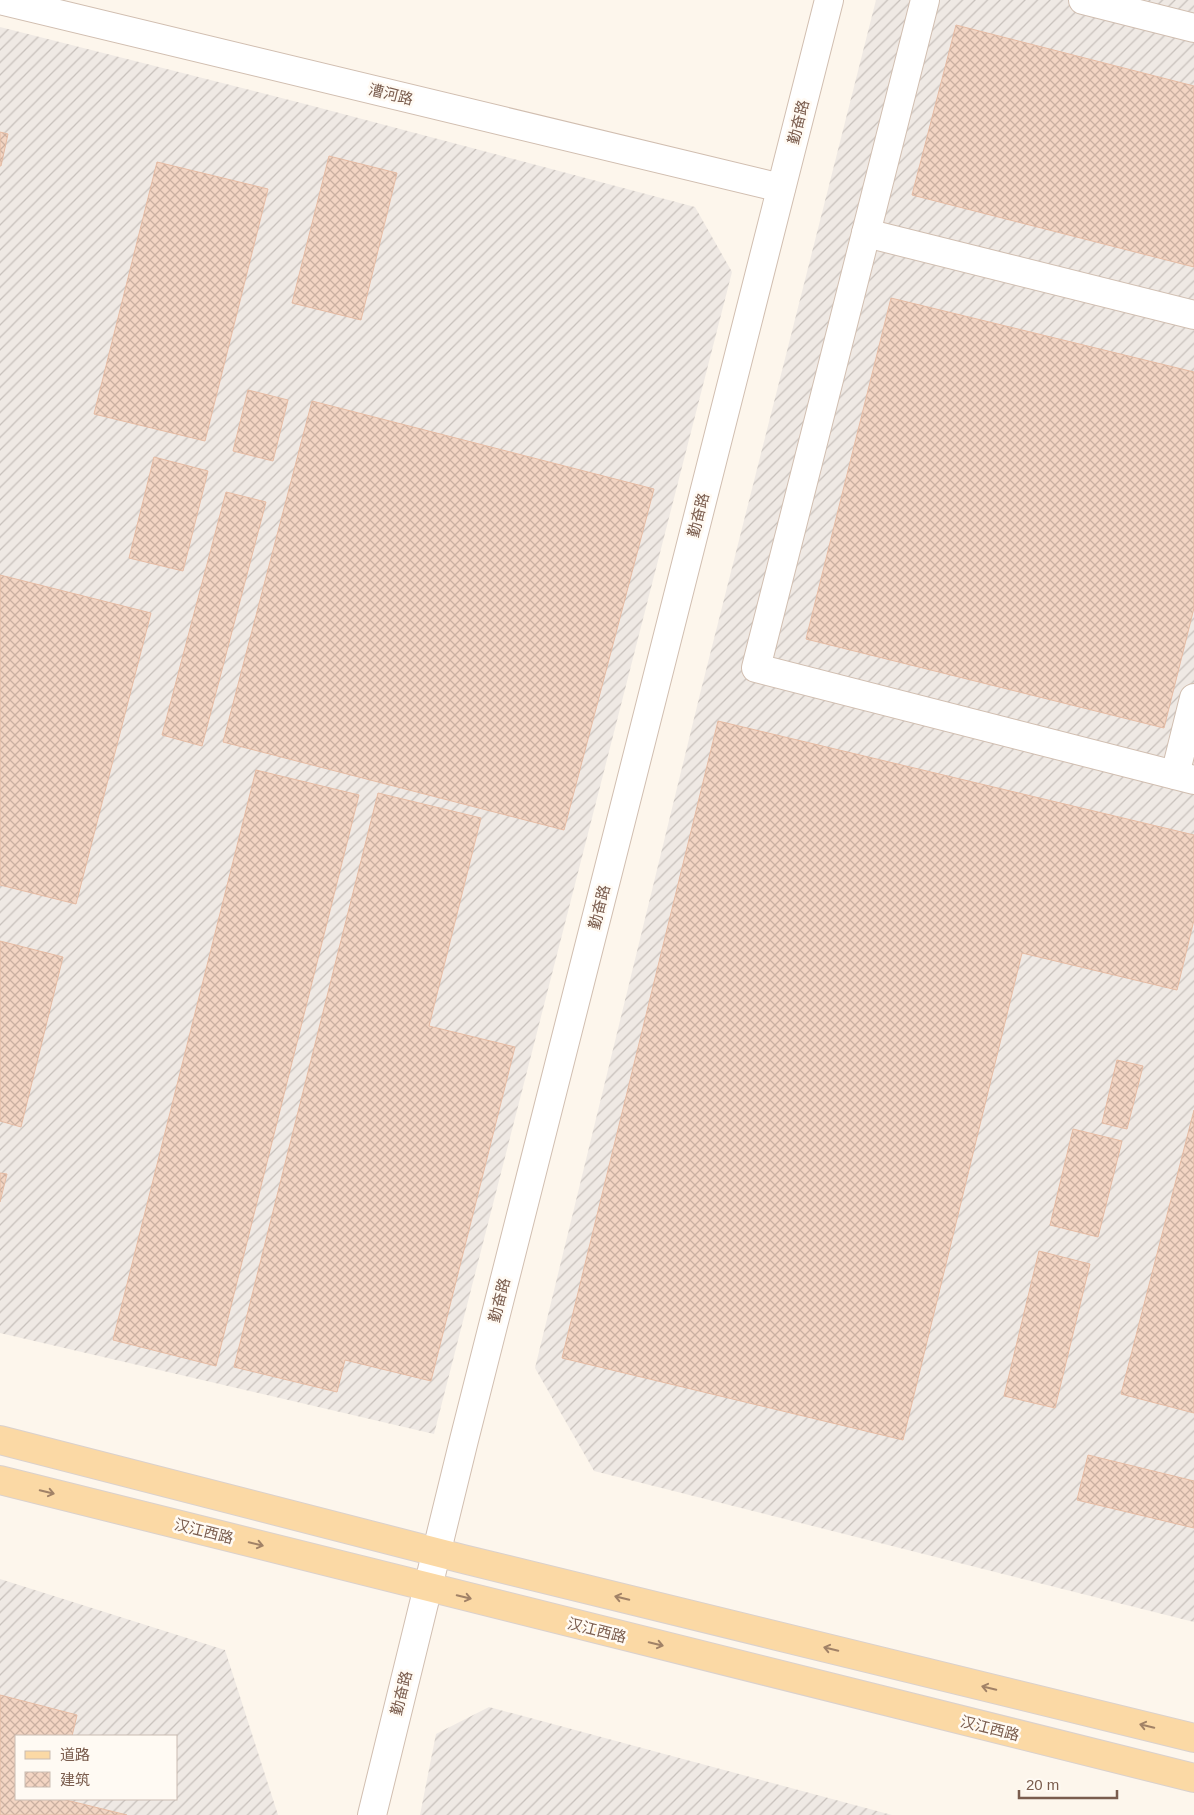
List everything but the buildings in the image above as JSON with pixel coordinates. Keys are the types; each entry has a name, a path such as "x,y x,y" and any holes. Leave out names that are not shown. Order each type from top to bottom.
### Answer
{"main road":[{"path":"0,1440 436,1552 1194,1738"},
{"name":"汉江西路","path":"0,1480 1194,1778"}],"street":[{"name":"漕河路","path":"0,0 781,188"},
{"name":"勤奋路","path":"372,1815 427,1587 829,0"},
{"path":"925,0 756,668 1184,777 1194,698"},
{"path":"1083,0 1194,28"},
{"path":"866,233 1194,315"}],"shaded area":[{"path":"876,0 1194,0 1194,1622 594,1471 535,1368 701,690"},
{"path":"0,27 309,105 695,207 732,272 434,1434 0,1333"},
{"path":"0,1579 225,1650 278,1815 0,1815"},
{"path":"489,1707 892,1815 420,1815 436,1734"}]}
